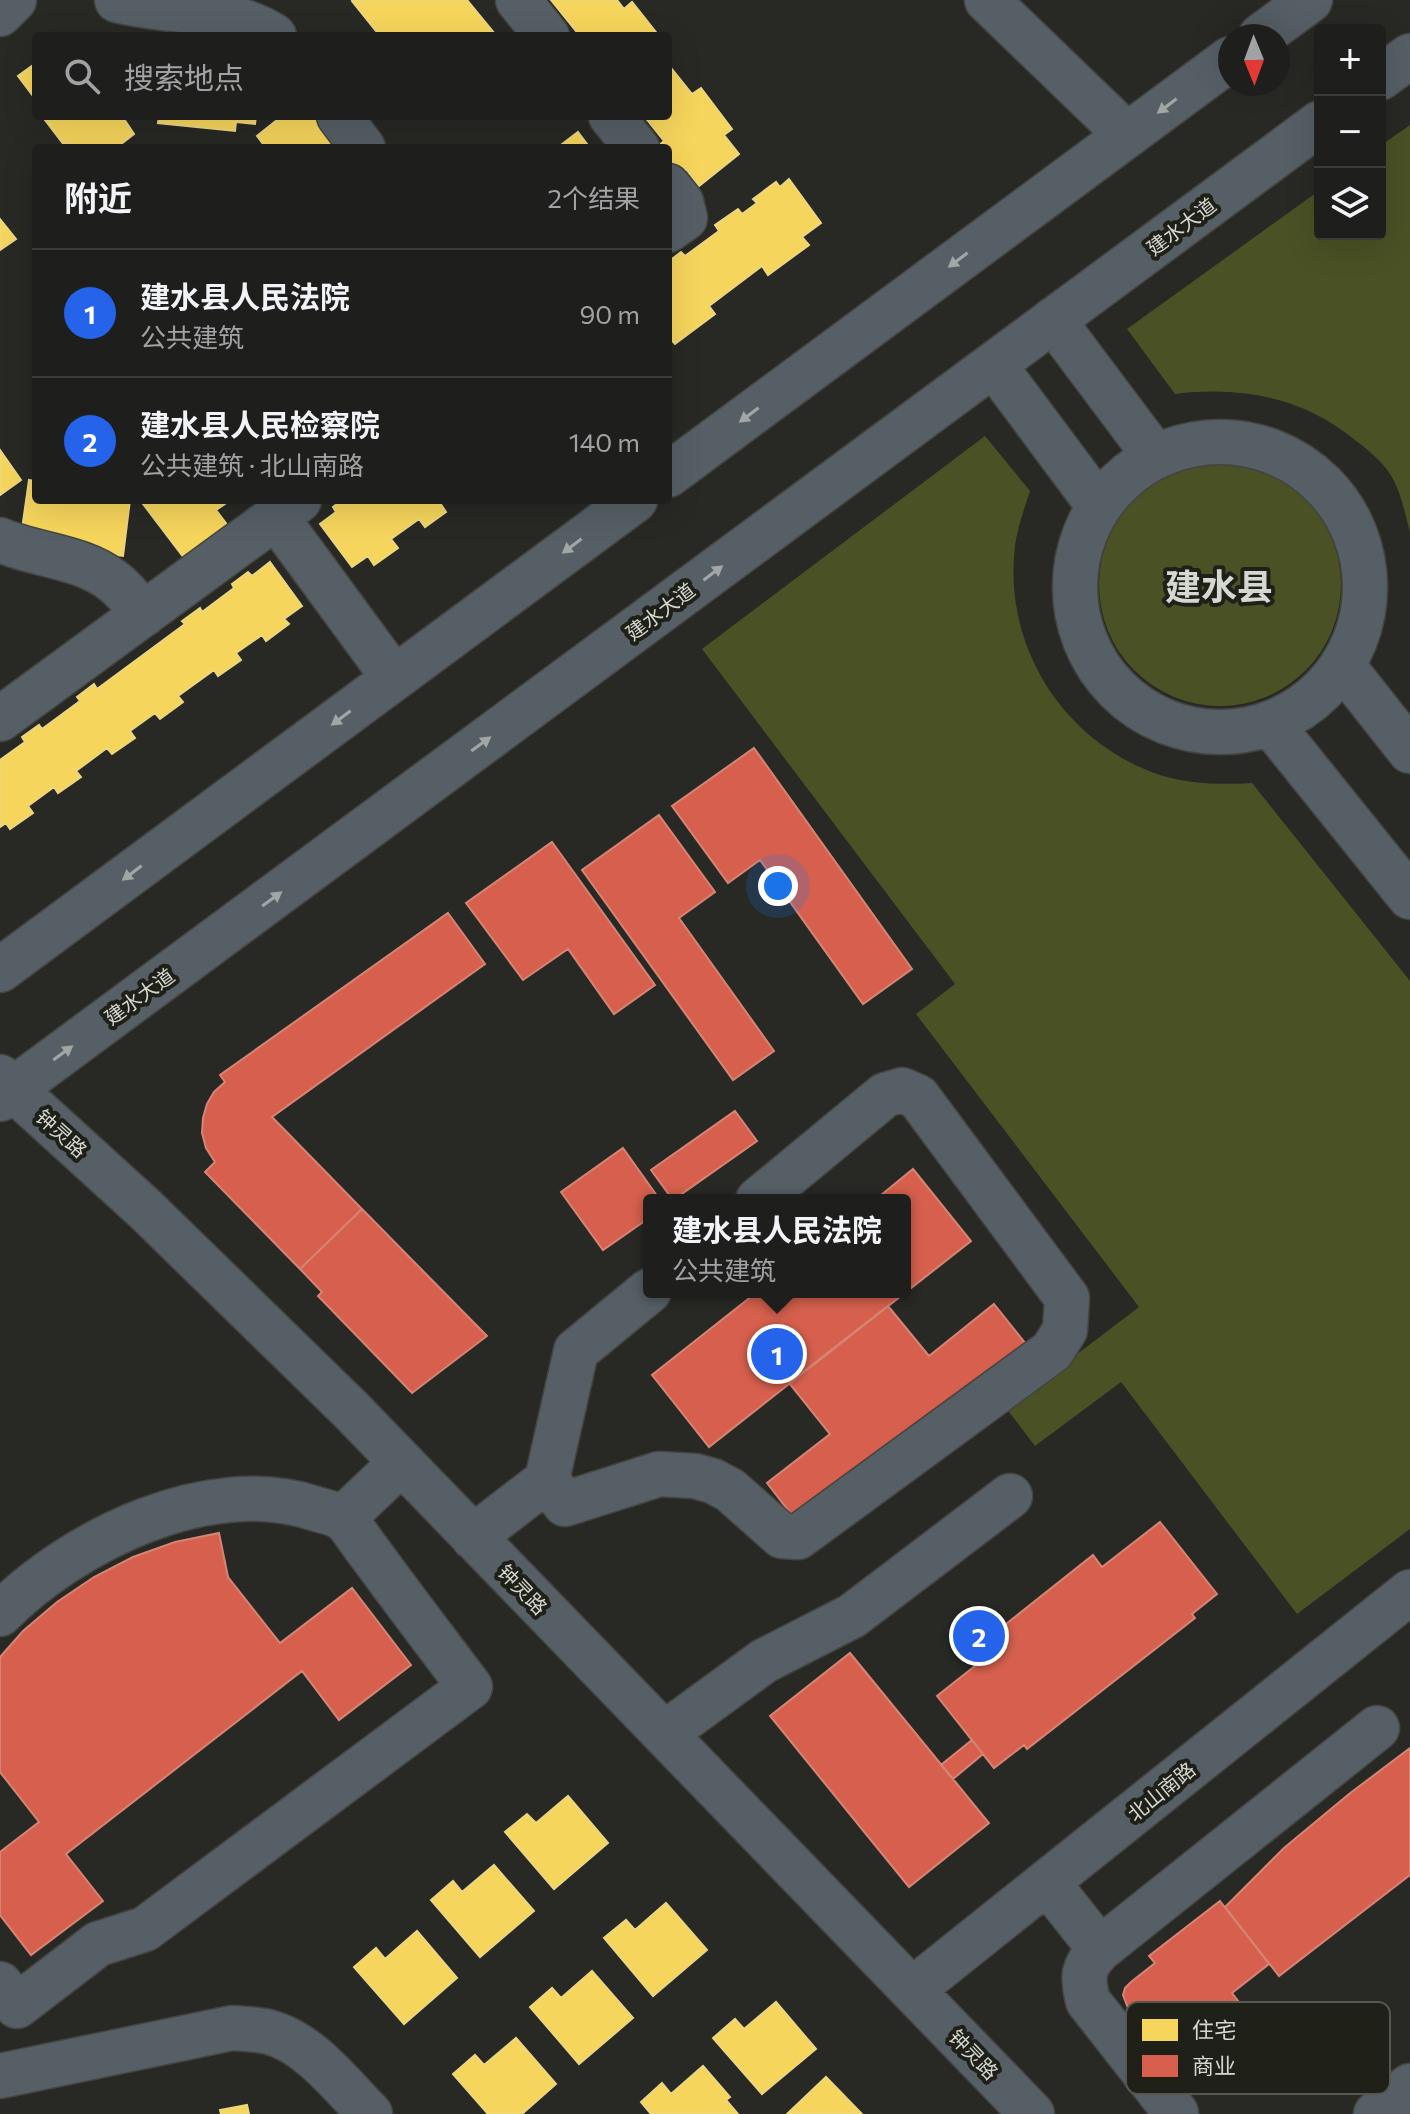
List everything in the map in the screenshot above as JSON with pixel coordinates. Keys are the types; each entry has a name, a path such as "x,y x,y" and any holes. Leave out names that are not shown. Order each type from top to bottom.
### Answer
{"main road":[{"path":"1277,24 1310,0"},
{"path":"672,472 1218,68"},
{"name":"建水大道","path":"4,1089 1314,127"},
{"path":"0,970 630,504"}],"street":[{"path":"0,14 14,0"},
{"path":"117,0 242,20 266,32"},
{"path":"518,0 544,32"},
{"path":"987,0 1127,135"},
{"path":"342,120 360,144"},
{"path":"614,120 634,144"},
{"path":"672,191 681,202 685,218 672,227"},
{"path":"1053,320 1155,456"},
{"path":"994,365 1099,506"},
{"path":"1219,441 1248,444 1277,452 1303,466 1344,509 1357,535 1365,564 1366,592 1362,619 1353,646 1342,665 1321,692 1299,709 1247,730 1219,732 1192,729 1166,722 1141,710 1120,693 1102,672 1088,649 1078,623 1074,596 1075,566 1082,537 1099,506 1113,487 1135,468 1155,456 1189,444 1219,441"},
{"path":"0,719 288,508 394,678"},
{"path":"0,540 84,564 112,580 144,614"},
{"path":"1342,665 1410,751"},
{"path":"1270,723 1410,897"},
{"name":"钟灵路","path":"4,1089 145,1209 249,1309 1032,2114"},
{"path":"547,1480 565,1504 659,1474 695,1476 730,1490 782,1536 798,1537 1052,1351 1065,1330 1067,1298 918,1097 902,1090 885,1095 765,1194"},
{"path":"473,1537 547,1480 576,1351 643,1296"},
{"path":"343,1518 401,1463"},
{"path":"664,1734 764,1661 852,1616 1010,1496"},
{"path":"0,1614 66,1560 143,1521 212,1501 270,1498 295,1502 343,1518 470,1687 145,1929 98,1944 17,2006 0,1984"},
{"name":"北山南路","path":"912,1990 1410,1592"},
{"path":"1126,2049 1088,2001 1083,1981 1091,1958 1377,1728"},
{"path":"1047,1882 1100,1949"},
{"path":"0,2076 232,2028 251,2029 290,2040 308,2052 370,2114"},
{"path":"1376,2114 1410,2086"},
{"path":"1161,2094 1175,2114"}],"green space":[{"path":"1410,125 1410,533 1400,495 1387,469 1335,425 1292,404 1270,398 1224,392 1175,394 1127,329 1314,194 1314,240 1386,240 1386,142"},
{"path":"985,436 1030,491 1016,540 1014,593 1021,628 1033,660 1050,691 1097,742 1127,761 1160,775 1183,780 1217,784 1252,783 1410,981 1410,1529 1297,1614 1121,1382 1035,1446 1006,1408 1139,1307 916,1014 955,984 702,649"},
{"path":"1220,464 1244,466 1266,473 1306,499 1332,539 1339,561 1339,609 1332,631 1306,671 1266,697 1244,704 1220,706 1196,704 1174,697 1134,671 1108,631 1101,609 1099,585 1101,561 1108,539 1134,499 1174,473 1196,466"}],"building: 住宅":[{"path":"467,0 493,32 377,32 352,1"},
{"path":"551,0 617,0 624,9 632,2 656,32 577,32"},
{"path":"32,66 32,95 18,76"},
{"path":"672,69 692,94 701,88 732,129 724,135 739,154 699,186 686,169 680,174 672,164 672,144 660,144 664,141 647,120 672,120"},
{"path":"45,120 125,120 134,134 121,144 63,144"},
{"path":"158,120 256,120 255,124 236,122 235,131 158,123"},
{"path":"277,120 323,120 343,144 263,144 257,136"},
{"path":"578,132 587,144 562,144"},
{"path":"789,179 821,223 802,237 809,245 768,275 762,266 709,306 715,314 675,344 672,341 672,259 681,252 685,256 719,231 715,225 738,209 742,214 757,203 753,199 776,182 780,187"},
{"path":"0,219 16,239 0,250"},
{"path":"0,450 21,480 0,495"},
{"path":"29,480 32,480 32,504 130,504 123,556 20,543"},
{"path":"143,504 225,504 216,510 235,535 191,567"},
{"path":"337,504 441,504 446,512 425,527 419,519 391,539 398,548 374,565 368,556 352,567 320,524 336,512 333,507"},
{"path":"270,562 302,606 284,619 289,624 266,641 262,635 236,653 241,660 218,676 214,670 178,696 183,702 160,719 155,713 130,731 135,738 112,754 107,748 76,771 81,777 58,793 54,787 28,806 33,813 10,829 6,823 0,827 0,760 25,742 22,737 39,725 42,729 80,701 77,697 94,684 97,689 185,624 182,621 200,608 202,612 234,588 232,584 248,572 252,576"},
{"path":"568,1796 608,1843 554,1889 505,1832 527,1814 536,1823"},
{"path":"494,1865 534,1911 480,1957 431,1900 453,1881 462,1892"},
{"path":"666,1903 707,1950 653,1996 604,1938 626,1920 635,1930"},
{"path":"417,1931 457,1978 404,2024 354,1967 376,1948 385,1959"},
{"path":"592,1971 633,2018 579,2064 530,2007 552,1988 561,1998"},
{"path":"776,2002 816,2049 762,2094 713,2038 735,2019 744,2029"},
{"path":"516,2038 556,2084 522,2114 488,2114 453,2074 475,2055 484,2065"},
{"path":"703,2066 730,2097 726,2100 738,2114 651,2114 641,2102 662,2083 671,2094"},
{"path":"826,2077 862,2114 787,2114"},
{"path":"247,2105 249,2114 221,2114 220,2110"}],"building: 商业":[{"path":"754,748 912,969 863,1004 760,860 728,883 672,806"},
{"path":"659,815 715,892 679,918 774,1051 733,1080 582,870"},
{"path":"552,842 655,985 614,1014 568,949 523,980 466,903"},
{"path":"448,913 485,964 272,1117 362,1209 300,1269 205,1172 215,1162 206,1148 202,1133 207,1104 225,1082 220,1075"},
{"path":"735,1111 757,1141 682,1194 669,1194 651,1170"},
{"path":"623,1148 656,1194 643,1194 643,1222 603,1250 561,1192"},
{"path":"913,1169 971,1241 911,1288 911,1194 882,1194"},
{"path":"362,1209 487,1336 412,1393 318,1296 322,1292 300,1269"},
{"path":"749,1298 899,1298 709,1447 652,1375"},
{"path":"994,1304 1026,1344 798,1523 767,1483 830,1434 789,1383 888,1306 929,1356"},
{"path":"1160,1522 1217,1594 1192,1614 1195,1618 1027,1749 1024,1745 994,1768 937,1696 1004,1643 996,1632 1093,1555 1102,1567"},
{"path":"219,1533 228,1577 280,1643 352,1588 411,1665 339,1720 302,1671 66,1854 103,1901 31,1955 0,1915 0,1852 39,1822 0,1772 0,1657 23,1631 57,1602 94,1577 133,1557 175,1542"},
{"path":"850,1653 989,1823 909,1887 770,1716"},
{"path":"972,1740 983,1754 953,1779 941,1765"},
{"path":"1410,1748 1410,1875 1279,1976 1225,1907 1284,1848"},
{"path":"1220,1901 1269,1964 1232,1993 1239,2002 1126,2003 1123,1995 1125,1988 1155,1963 1149,1956"}],"place":[{"name":"建水县人民法院","path":"777,1354"},
{"name":"建水县人民检察院","path":"979,1636"}],"district":[{"name":"建水县","path":"1219,585"}]}
